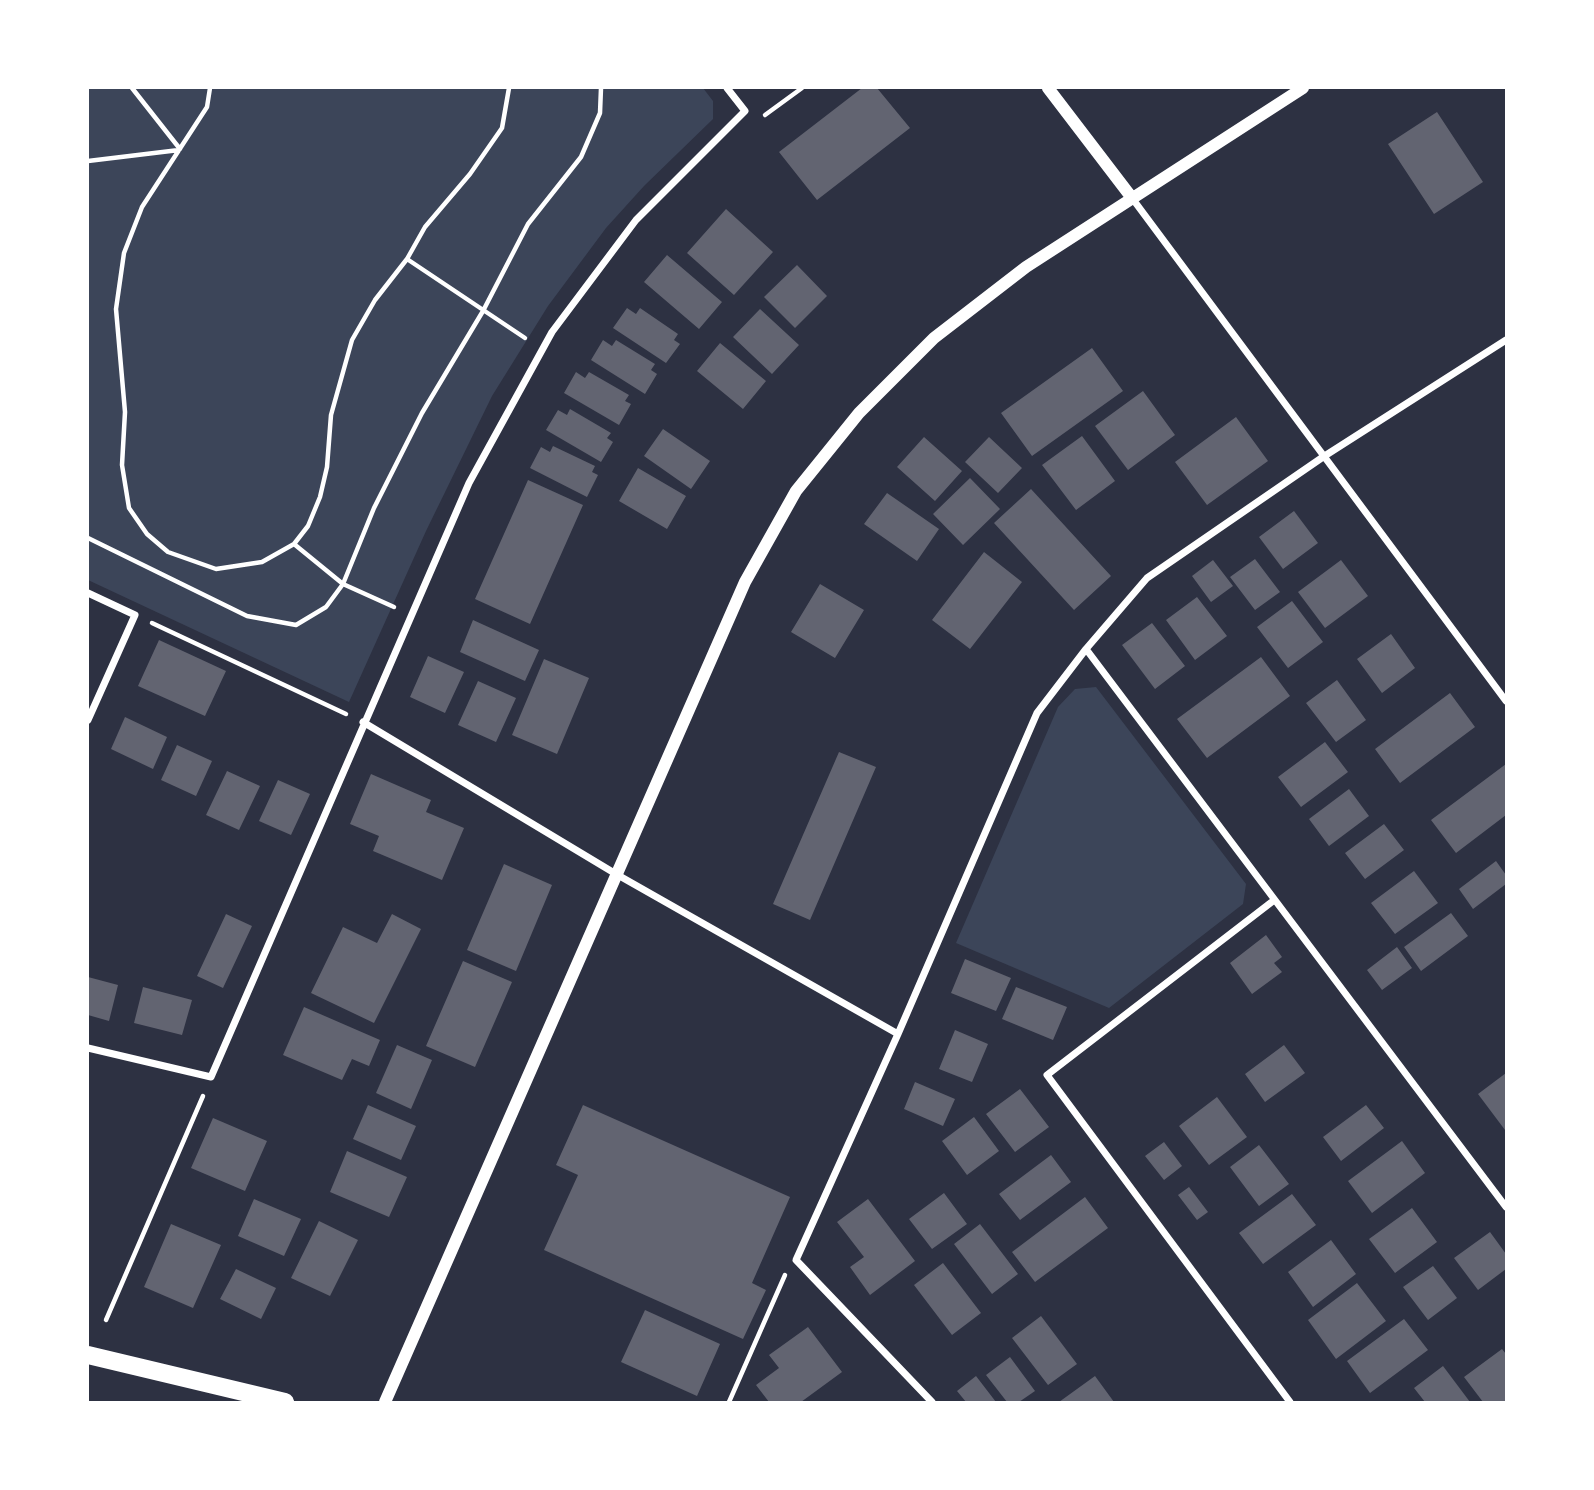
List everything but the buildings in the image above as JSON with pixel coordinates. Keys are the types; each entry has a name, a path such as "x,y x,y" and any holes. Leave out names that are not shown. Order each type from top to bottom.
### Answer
{"main road":[{"path":"88,1355 285,1402"}],"street":[{"path":"88,1048 211,1077 469,482 552,332 636,220 745,111 727,88"},
{"path":"1048,88 1507,701"},
{"path":"385,1402 745,582 796,491 859,413 934,338 1026,267 1303,88"},
{"path":"932,1402 796,1260 898,1034 1037,713 1086,649 1147,578 1323,457 1507,340"},
{"path":"88,593 135,615 88,720"},
{"path":"1086,649 1273,901 1507,1208"},
{"path":"363,722 616,874 898,1034"},
{"path":"1273,901 1047,1075 1290,1402"}],"path":[{"path":"132,88 180,150"},
{"path":"210,88 207,107 142,207 124,253 116,309 125,412 122,465 129,508 147,534 168,552 216,569 262,562 295,544 308,526 320,497 327,467 331,415 352,340 376,300 407,259 425,227 470,174 502,128 509,88"},
{"path":"88,538 247,617 296,625 326,607 343,584 374,508 422,413 483,311 528,224 581,157 600,113 601,88"},
{"path":"745,111 763,117 802,88"},
{"path":"88,161 180,150"},
{"path":"407,259 543,349"},
{"path":"295,544 343,584 411,615"},
{"path":"135,615 363,722"},
{"path":"106,1320 211,1077"},
{"path":"729,1402 786,1273 796,1260"}],"shaded area":[{"path":"88,88 703,88 713,101 713,119 644,186 606,228 548,306 492,396 426,531 349,702 88,580"},
{"path":"1096,687 1246,884 1243,904 1109,1008 956,943 1058,707 1075,689"}]}
